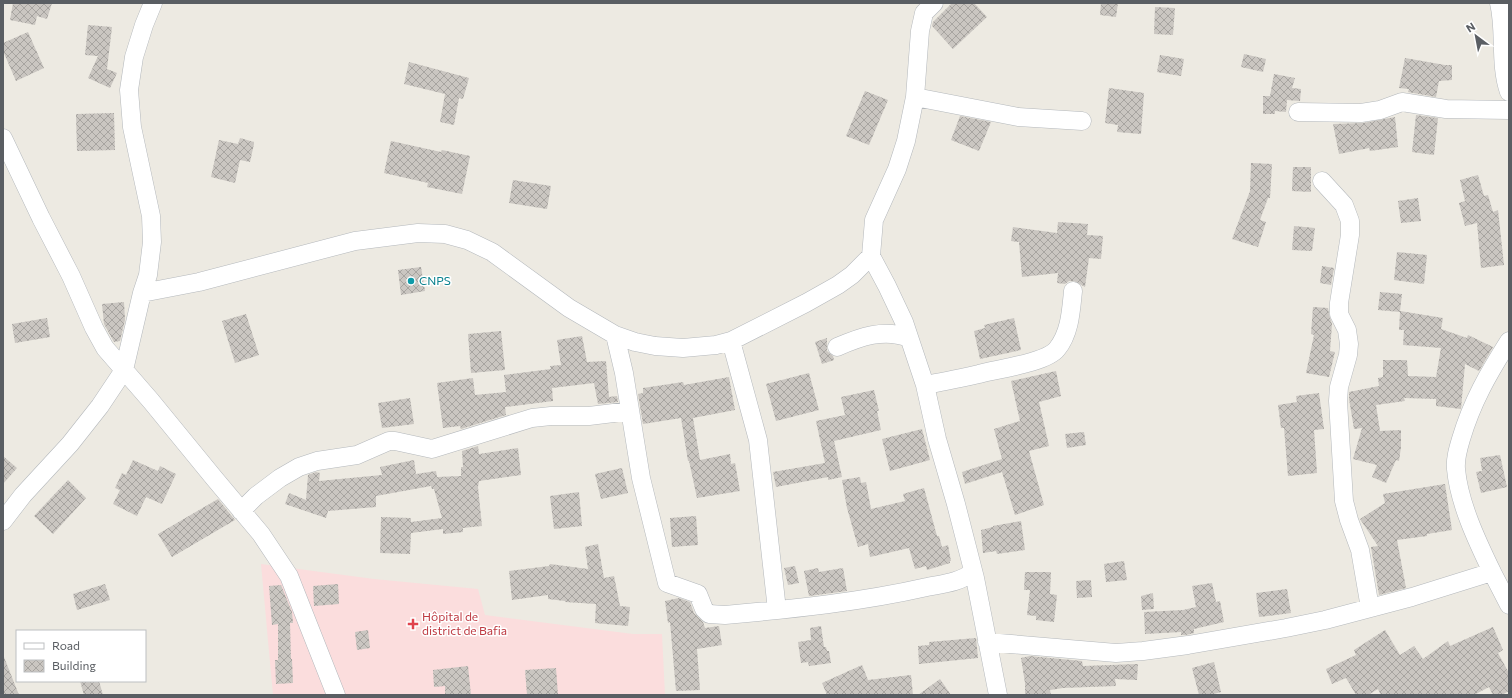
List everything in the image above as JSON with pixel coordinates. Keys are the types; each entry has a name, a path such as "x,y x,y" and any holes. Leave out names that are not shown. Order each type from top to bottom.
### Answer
{"street":[{"path":"3,521 23,495 70,444 104,401 124,370 142,292 148,275 152,242 151,216 132,127 129,90 134,57 153,3"},
{"path":"1499,3 1502,22 1504,74 1509,92"},
{"path":"927,6 920,31 915,98 906,141 897,169 874,220 871,256 904,322 925,385 936,438 956,504 973,572 998,695"},
{"path":"915,98 1018,116 1082,121"},
{"path":"1298,112 1361,113 1380,110 1402,102 1446,109 1509,110"},
{"path":"3,138 105,348 261,534 289,576 336,695"},
{"path":"1322,181 1344,205 1350,221 1350,235 1339,303 1339,314 1347,330 1349,344 1348,355 1339,387 1338,402 1344,500 1349,520 1360,550 1370,608"},
{"path":"142,292 199,282 355,241 418,232 445,234 467,240 492,252 569,308 615,335 635,342 655,346 683,348 716,345 731,341 806,304 838,286 852,275 871,256"},
{"path":"925,385 1005,369 1041,359 1056,350 1066,334 1071,314 1073,291"},
{"path":"837,347 858,338 882,333 900,334 909,338"},
{"path":"615,335 624,373 641,478 667,583 698,594 704,609 709,614 725,615 843,602 905,592 961,579 967,577 973,572"},
{"path":"731,341 758,440 777,610"},
{"path":"1509,341 1487,376 1472,404 1457,453 1455,468 1462,503 1492,572 1509,605"},
{"path":"241,511 256,496 280,478 299,467 317,461 357,455 389,441 395,441 426,449 437,448 532,418 551,416 589,416 630,411"},
{"path":"987,642 1116,653 1188,645 1286,628 1370,608 1412,597 1492,572"}],"shaded area":[{"name":"Hôpital de district de Bafia","path":"261,564 374,579 478,589 485,615 633,634 662,634 665,695 273,695"}],"building":[{"path":"13,3 52,3 47,19 37,16 35,25 10,20"},
{"path":"952,3 974,3 987,17 953,49 932,26 933,22"},
{"path":"1101,3 1118,3 1116,17 1100,15"},
{"path":"1155,7 1175,8 1173,35 1154,34"},
{"path":"88,25 112,27 107,69 117,73 110,88 88,78 98,56 85,55"},
{"path":"28,32 44,68 16,81 3,51 3,43"},
{"path":"1244,54 1266,59 1263,72 1241,67"},
{"path":"1160,55 1184,59 1181,76 1157,72"},
{"path":"1405,58 1452,65 1452,80 1439,81 1436,97 1408,92 1409,89 1399,88"},
{"path":"409,62 469,78 463,99 459,98 454,125 440,122 445,94 404,84"},
{"path":"1274,74 1295,78 1292,88 1301,89 1300,101 1287,100 1286,112 1275,111 1275,114 1263,114 1263,96 1270,96"},
{"path":"1109,88 1144,93 1141,134 1117,132 1118,125 1105,123"},
{"path":"865,91 888,100 869,145 846,136"},
{"path":"114,113 115,150 77,151 76,114"},
{"path":"1416,115 1438,118 1434,155 1412,152"},
{"path":"960,116 991,122 979,151 951,140"},
{"path":"1395,117 1398,147 1370,151 1369,148 1339,154 1333,124 1363,123"},
{"path":"240,138 254,142 254,144 250,162 240,160 235,183 211,177 219,140 238,144"},
{"path":"391,141 441,152 442,150 470,156 462,194 427,187 428,183 384,173"},
{"path":"1251,163 1272,164 1270,198 1268,198 1260,220 1266,222 1258,247 1232,239 1250,191"},
{"path":"1293,167 1311,167 1311,192 1292,191"},
{"path":"1478,175 1484,196 1488,195 1493,212 1498,210 1504,265 1481,268 1477,223 1465,226 1459,203 1465,201 1460,180"},
{"path":"513,180 551,186 547,209 509,203"},
{"path":"1418,198 1421,221 1401,223 1398,201"},
{"path":"1058,222 1088,224 1087,235 1103,236 1101,259 1089,258 1085,287 1074,281 1069,281 1065,284 1057,283 1058,273 1022,277 1019,242 1011,241 1013,227 1057,233"},
{"path":"1294,226 1315,228 1312,251 1292,250"},
{"path":"1397,252 1427,255 1424,284 1394,280"},
{"path":"1322,266 1334,268 1331,285 1320,283"},
{"name":"CNPS","path":"421,267 425,291 401,295 398,270"},
{"path":"1380,292 1402,294 1400,311 1443,318 1441,329 1467,338 1468,335 1493,347 1479,371 1465,364 1461,409 1436,406 1436,399 1404,398 1405,401 1376,405 1380,431 1401,430 1399,461 1396,460 1386,483 1372,477 1377,465 1353,459 1362,428 1354,429 1349,392 1379,386 1378,378 1383,377 1383,360 1407,360 1408,376 1436,377 1441,348 1403,345 1404,330 1399,330 1400,312 1378,310"},
{"path":"124,302 125,320 120,341 114,342 104,324 102,304"},
{"path":"1313,307 1328,308 1332,324 1330,351 1335,352 1329,377 1306,373 1314,335 1311,334"},
{"path":"246,314 259,355 235,363 222,321"},
{"path":"47,318 50,337 15,343 12,324"},
{"path":"1014,318 1021,350 980,359 974,331 985,328 984,325"},
{"path":"501,331 505,370 471,373 468,334"},
{"path":"582,336 587,362 606,361 609,397 617,396 618,402 598,404 594,383 552,388 553,401 505,407 506,415 461,429 460,426 443,428 437,383 473,378 475,395 506,392 504,375 551,369 550,366 561,365 557,340"},
{"path":"827,338 827,351 833,356 834,360 822,364 815,342"},
{"path":"1056,371 1061,396 1039,402 1049,446 1029,451 1044,505 1015,515 1002,472 965,484 962,472 1002,459 994,429 1020,421 1011,381"},
{"path":"809,373 819,410 776,421 766,384"},
{"path":"729,377 735,410 693,418 700,460 730,454 731,464 735,463 740,491 697,498 688,461 681,418 643,424 638,394 643,393 643,388 683,382 684,385"},
{"path":"874,390 879,411 877,411 881,430 834,441 842,477 828,480 828,477 776,487 773,472 825,463 816,421 845,415 841,397"},
{"path":"1319,393 1324,429 1314,430 1317,473 1288,476 1284,428 1281,428 1278,405 1297,402 1296,396"},
{"path":"410,398 414,424 382,428 378,403"},
{"path":"922,429 930,460 890,471 882,439"},
{"path":"1084,432 1086,445 1067,448 1065,434"},
{"path":"478,446 479,454 518,448 521,475 479,481 478,487 482,526 463,528 463,532 443,534 443,529 411,533 410,554 380,553 381,517 411,518 411,522 442,518 434,489 432,489 431,486 376,496 376,507 328,511 326,518 285,504 289,493 306,500 308,475 316,472 320,473 319,481 382,475 380,467 414,460 416,474 436,471 437,477 461,476 461,467 463,467 462,451"},
{"path":"1500,455 1507,487 1481,493 1476,472 1482,471 1480,458"},
{"path":"3,456 17,468 3,484"},
{"path":"133,460 158,471 160,466 176,474 162,504 146,497 137,516 113,504 120,490 115,488 122,473 126,475"},
{"path":"622,468 628,493 601,499 595,474"},
{"path":"860,477 861,483 866,482 871,509 905,501 903,494 924,488 937,536 939,536 942,547 948,545 951,561 950,563 927,570 926,566 915,569 909,548 870,557 868,544 858,547 847,508 842,480"},
{"path":"68,480 86,498 53,534 34,516"},
{"path":"1445,484 1452,530 1427,534 1427,536 1397,540 1406,588 1379,595 1371,547 1378,546 1360,519 1385,503 1383,494"},
{"path":"579,492 582,526 554,529 550,496"},
{"path":"218,499 235,520 172,557 158,534"},
{"path":"696,516 698,545 672,547 670,518"},
{"path":"1021,521 1025,550 997,554 996,551 983,553 981,530 993,526"},
{"path":"598,544 604,578 614,576 620,606 630,607 628,626 595,623 596,604 565,602 548,599 548,595 512,600 509,571 549,566 550,564 588,569 585,547"},
{"path":"1124,561 1127,580 1106,582 1104,564"},
{"path":"795,566 799,583 788,585 784,568"},
{"path":"818,568 819,572 843,568 847,591 809,596 804,571"},
{"path":"1025,572 1051,572 1050,594 1057,595 1054,622 1036,620 1036,616 1027,615 1030,590 1024,590"},
{"path":"1091,580 1092,597 1077,598 1076,581"},
{"path":"1212,583 1216,602 1220,601 1224,622 1194,629 1194,633 1186,635 1181,635 1181,632 1145,634 1144,612 1183,610 1196,607 1192,586"},
{"path":"105,584 110,600 77,610 73,594"},
{"path":"338,584 339,604 314,606 313,586"},
{"path":"281,585 292,612 293,623 290,623 293,683 276,684 275,660 278,660 278,624 272,625 269,586"},
{"path":"1287,589 1291,613 1259,617 1256,593"},
{"path":"1153,593 1154,609 1142,610 1141,596"},
{"path":"679,598 690,602 694,613 703,622 705,628 719,626 722,645 697,649 700,690 676,691 670,622 668,623 665,601"},
{"path":"821,626 824,647 826,647 827,651 829,651 831,663 809,666 808,662 801,663 798,642 811,640 810,628"},
{"path":"1493,627 1503,650 1498,653 1509,673 1509,691 1502,695 1493,695 1489,687 1474,695 1381,695 1378,689 1368,695 1356,695 1346,678 1332,684 1326,669 1356,655 1354,650 1385,630 1400,655 1414,646 1423,659 1448,641 1450,646"},
{"path":"368,630 370,648 357,650 355,632"},
{"path":"976,638 978,658 919,664 918,646 929,645 929,642"},
{"path":"1030,656 1082,661 1083,666 1138,664 1137,680 1115,679 1116,686 1063,688 1050,690 1051,695 1025,695 1025,683 1021,658"},
{"path":"4,657 19,695 3,695"},
{"path":"1214,662 1221,692 1210,695 1199,695 1192,668"},
{"path":"862,665 868,680 911,675 913,695 827,695 822,683"},
{"path":"468,666 471,695 445,695 445,686 434,687 433,670"},
{"path":"556,668 558,695 527,695 525,670"},
{"path":"940,679 951,695 918,695"},
{"path":"80,682 99,682 103,695 84,695"}],"place":[{"name":"CNPS","path":"411,281"},
{"name":"Hôpital de district de Bafia","path":"413,624"}]}
